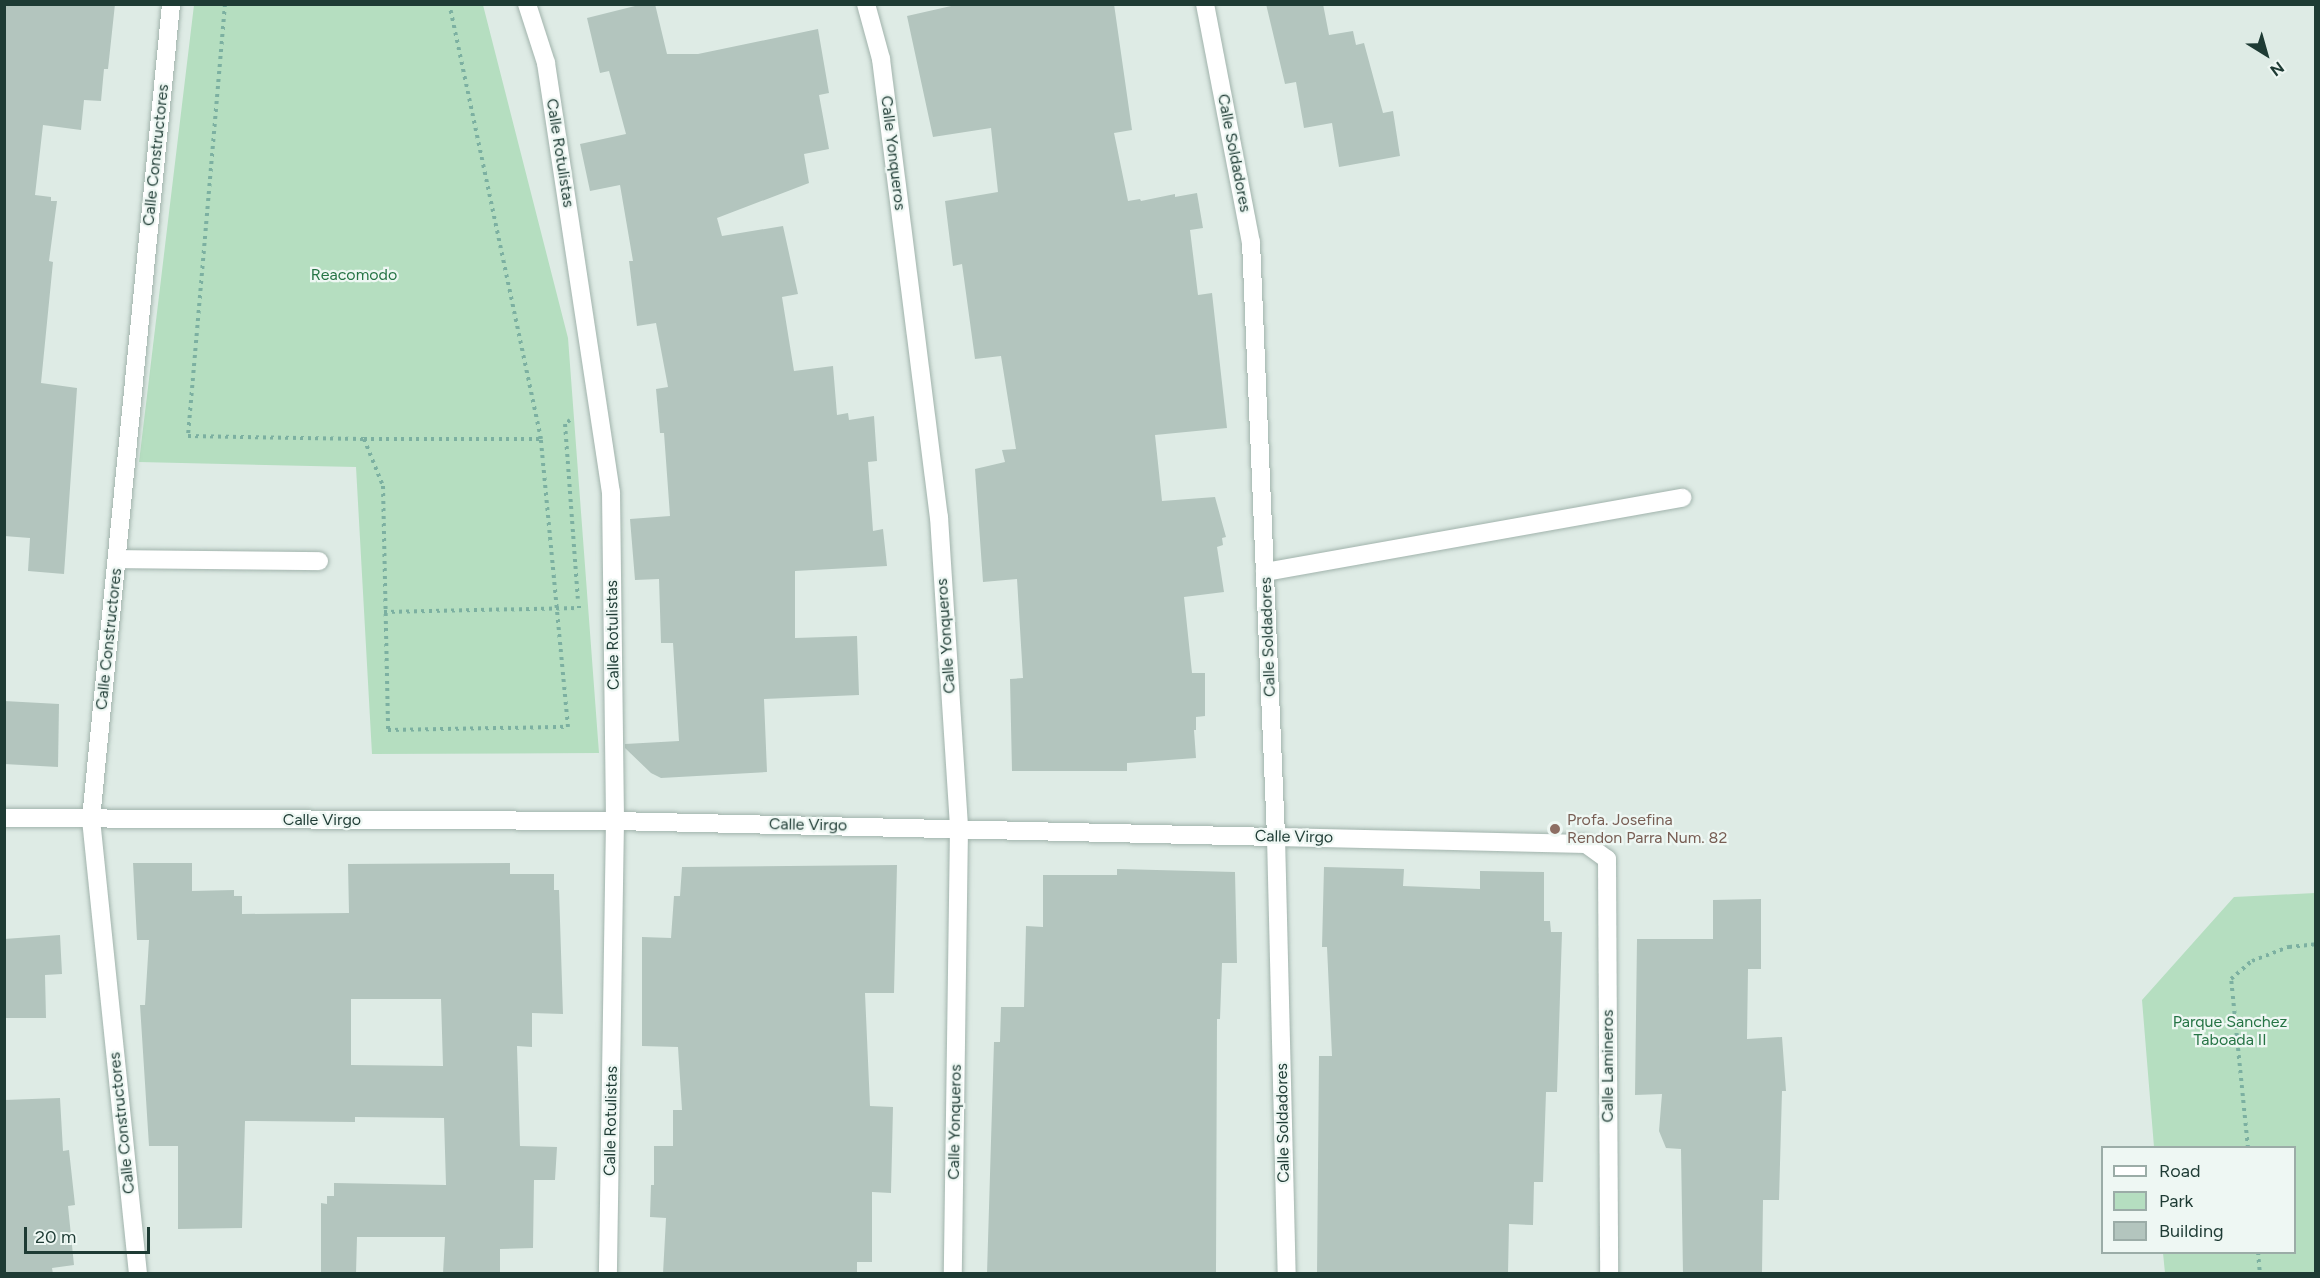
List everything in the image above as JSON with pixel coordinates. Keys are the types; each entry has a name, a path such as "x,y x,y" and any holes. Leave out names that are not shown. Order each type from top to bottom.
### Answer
{"street":[{"name":"Calle Constructores","path":"138,1274 91,819 171,4"},
{"name":"Calle Rotulistas","path":"527,4 546,63 611,492 615,821 608,1274"},
{"name":"Calle Yonqueros","path":"866,4 881,59 939,517 959,828 953,1274"},
{"name":"Calle Soldadores","path":"1205,4 1251,242 1276,837 1287,1274"},
{"path":"1265,572 1682,498"},
{"path":"117,559 319,561"},
{"name":"Calle Virgo","path":"4,818 615,821 1586,844 1608,859"},
{"name":"Calle Lamineros","path":"1608,859 1609,1274"}],"path":[{"path":"225,4 188,436 541,439"},
{"path":"364,439 383,486 388,730 568,727 541,439 449,4"},
{"path":"384,612 579,608 565,424 598,402"},
{"path":"2247,1146 2231,979 2252,961 2289,947 2316,944"},
{"path":"2258,1254 2260,1274"}],"green space":[{"name":"Reacomodo","path":"194,5 483,5 568,338 599,753 372,754 356,467 139,462"},
{"name":"Parque Sanchez Taboada II","path":"2315,893 2315,1273 2165,1273 2163,1254 2296,1254 2296,1146 2154,1146 2142,1000 2234,897"}],"building":[{"path":"4,4 115,4 108,69 104,69 101,101 84,100 81,130 43,125 35,195 51,197 51,201 57,201 49,261 53,262 41,383 77,388 64,574 28,571 30,538 4,536"},
{"path":"643,4 655,4 667,54 698,54 818,29 829,93 819,95 829,149 804,154 809,183 717,218 722,236 783,226 798,294 782,297 794,371 833,366 837,415 848,413 849,420 874,416 877,461 868,462 873,531 883,529 887,566 795,571 795,638 857,636 859,695 764,699 767,772 661,778 651,773 625,748 625,744 679,741 673,643 661,643 659,579 635,580 630,519 670,516 664,433 660,433 656,389 668,387 656,323 637,326 629,261 633,261 620,185 590,191 580,144 626,134 609,71 600,73 587,18"},
{"path":"960,4 1114,4 1132,130 1114,133 1128,201 1197,193 1203,228 1190,230 1198,295 1212,293 1227,428 1155,435 1162,501 1215,497 1226,537 1222,538 1223,545 1217,547 1224,592 1184,597 1192,673 1205,673 1205,716 1196,717 1196,730 1194,730 1196,758 1127,763 1127,771 1012,771 1010,679 1023,678 1017,579 983,582 975,469 1005,462 1002,450 1016,449 1001,356 975,359 962,264 953,266 945,201 998,192 991,128 933,137 907,16"},
{"path":"1266,4 1323,4 1329,35 1353,31 1356,45 1364,43 1383,113 1393,111 1400,156 1339,167 1332,123 1304,128 1296,82 1285,84"},
{"path":"4,701 59,704 58,767 4,764"},
{"path":"133,863 192,863 192,891 234,890 234,896 242,896 242,914 349,913 348,864 510,863 510,874 554,874 554,890 559,890 563,1014 532,1013 532,1047 517,1046 520,1146 557,1147 555,1180 534,1180 533,1248 500,1249 500,1274 443,1274 445,1237 357,1237 356,1274 321,1274 321,1203 327,1204 327,1196 334,1196 334,1183 446,1185 444,1118 355,1117 355,1122 245,1121 242,1228 178,1229 178,1146 149,1146 140,1005 145,1005 149,940 137,940","holes":["351,999 441,999 443,1066 351,1065"]},
{"path":"897,865 894,993 865,993 870,1106 893,1107 891,1193 872,1192 872,1262 857,1262 857,1274 663,1274 666,1218 650,1217 651,1185 654,1185 654,1146 673,1146 673,1110 682,1110 678,1047 642,1046 642,937 671,938 674,896 680,896 682,867"},
{"path":"1324,867 1404,869 1403,886 1480,889 1480,871 1544,872 1544,921 1550,921 1551,932 1562,932 1557,1092 1546,1092 1543,1182 1534,1182 1533,1225 1509,1224 1508,1274 1317,1274 1319,1056 1332,1056 1327,947 1322,947"},
{"path":"1117,869 1235,872 1237,963 1222,963 1220,1019 1217,1019 1216,1274 987,1274 994,1042 1000,1042 1001,1007 1024,1007 1026,926 1043,927 1043,875 1117,875"},
{"path":"1761,899 1761,969 1748,969 1747,1039 1782,1037 1786,1091 1782,1091 1779,1200 1763,1200 1762,1274 1683,1274 1681,1149 1666,1148 1659,1131 1662,1094 1635,1095 1637,939 1713,939 1713,900"},
{"path":"60,935 62,974 45,975 46,1018 4,1018 4,939"},
{"path":"60,1098 63,1151 69,1150 75,1205 68,1206 74,1265 52,1268 53,1274 4,1274 4,1100"}],"place":[{"name":"Profa. Josefina Rendon Parra Num. 82","path":"1555,829"}]}
